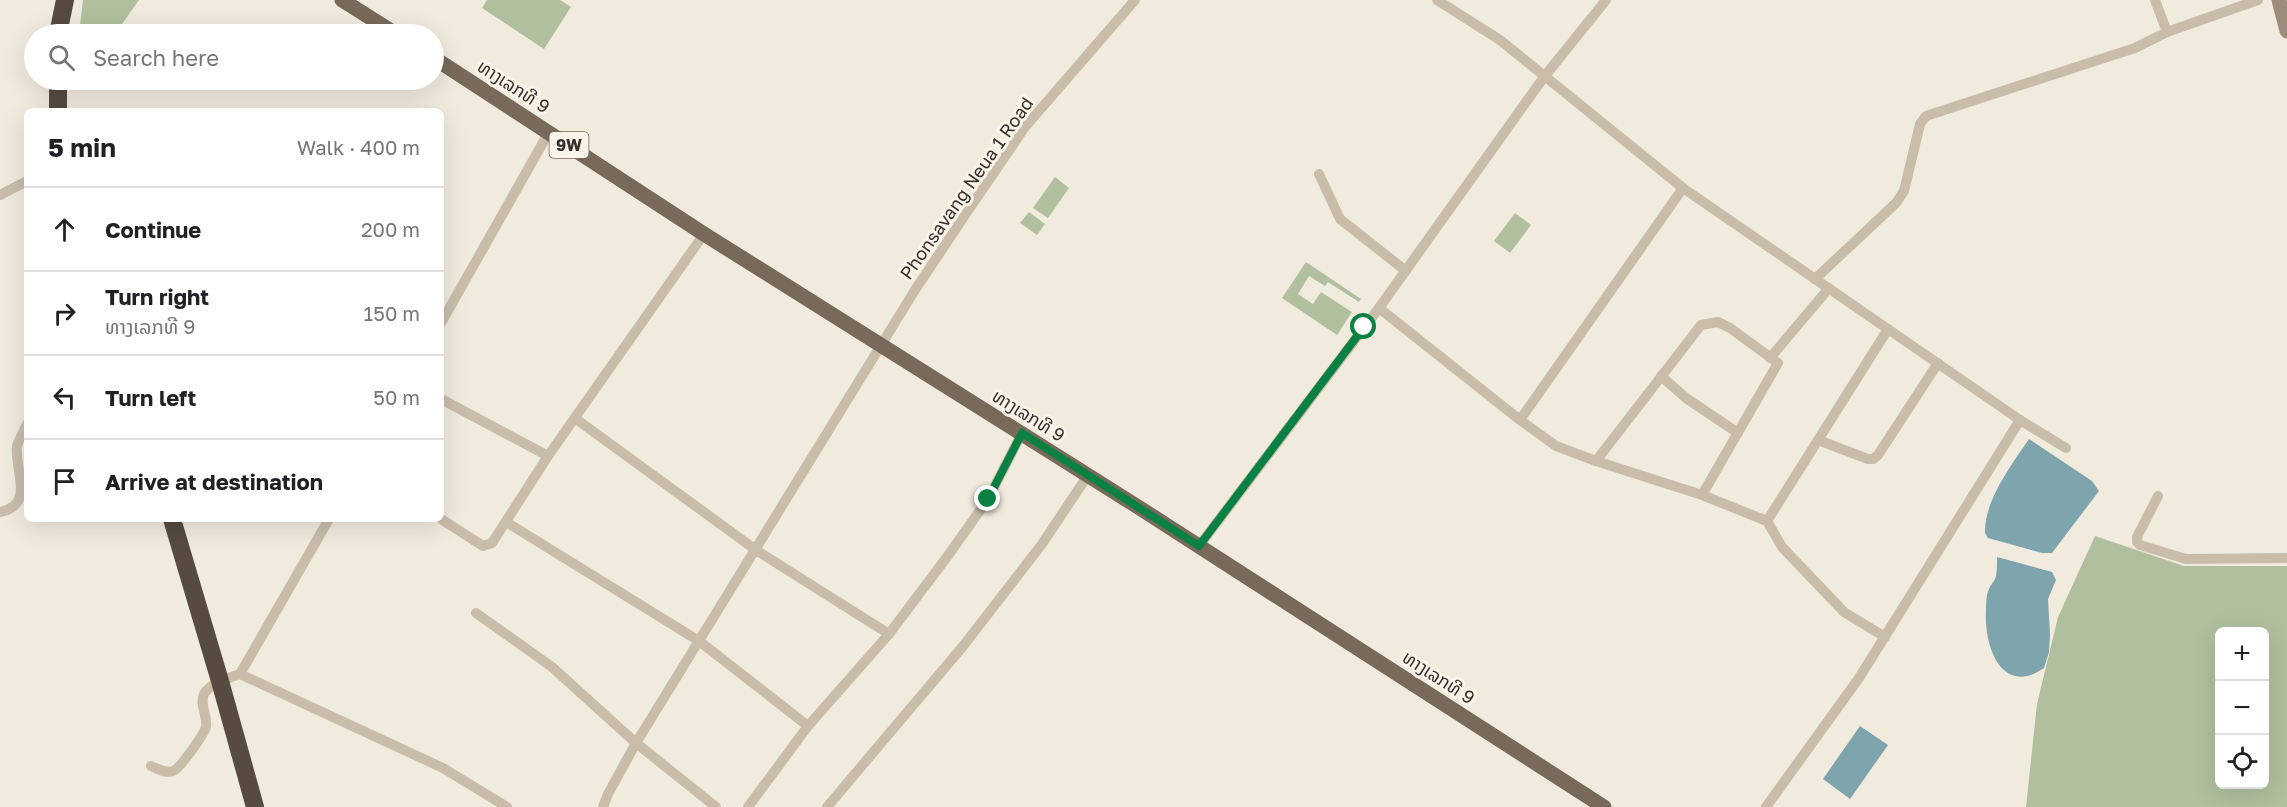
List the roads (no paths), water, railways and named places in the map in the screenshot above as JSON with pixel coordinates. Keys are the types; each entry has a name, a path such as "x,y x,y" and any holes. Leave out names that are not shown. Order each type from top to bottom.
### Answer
{"highway":[{"path":"60,24 65,0"},
{"path":"58,90 58,108"},
{"path":"173,522 255,807"}],"main road":[{"path":"342,0 380,24"},
{"name":"ທາງເລກທີ 9","path":"444,64 704,234 1088,475 1604,807"}],"street":[{"name":"Phonsavang Neua 1 Road","path":"603,807 636,743 915,290 1025,127 1135,0"},
{"path":"1437,0 1500,40 1683,188 2020,420 2066,448"},
{"path":"1199,546 1379,308 1544,77 1606,0"},
{"path":"2155,0 2167,32"},
{"path":"1815,279 1896,203 1904,191 1920,124 1926,116 2135,48 2167,32 2259,0"},
{"path":"2278,0 2287,31"},
{"path":"444,317 549,132"},
{"path":"1319,174 1340,219 1406,271"},
{"path":"0,195 24,183"},
{"path":"1520,420 1683,188"},
{"path":"444,521 483,546 492,543 548,456 704,234"},
{"path":"1770,358 1829,288"},
{"path":"1379,308 1556,446 1701,495 1767,521 1782,547 1844,612 1884,637"},
{"path":"1596,461 1701,325 1718,322 1730,328 1778,363 1701,495"},
{"path":"1767,521 1888,329"},
{"path":"1818,440 1873,459 1878,455 1938,363"},
{"path":"1661,376 1686,398 1738,433"},
{"path":"444,401 548,456"},
{"path":"576,419 756,550 889,634"},
{"path":"1766,807 1859,678 2020,420"},
{"path":"0,512 6,511 16,502 22,491 17,445 24,430"},
{"path":"748,807 808,726 889,634 988,499 1022,433"},
{"path":"828,807 964,645 1042,544 1088,475"},
{"path":"2158,496 2137,537 2140,545 2186,559 2287,558"},
{"path":"151,766 165,772 172,772 178,768 206,727 203,702 205,693 220,681 240,674 327,522"},
{"path":"506,522 699,641 808,726"},
{"path":"476,613 552,667 636,743 716,807"},
{"path":"240,674 443,768 507,807"}],"water":[{"path":"2029,439 2092,481 2099,491 2052,553 2042,553 1988,538 1985,533 1989,508 1994,496 2007,471"},
{"path":"1997,557 2052,572 2056,580 2048,599 2049,652 2044,668 2029,675 2017,676 2007,672 1992,653 1988,640 1986,600 1996,576"},
{"path":"1860,726 1888,745 1850,799 1823,779"}]}
